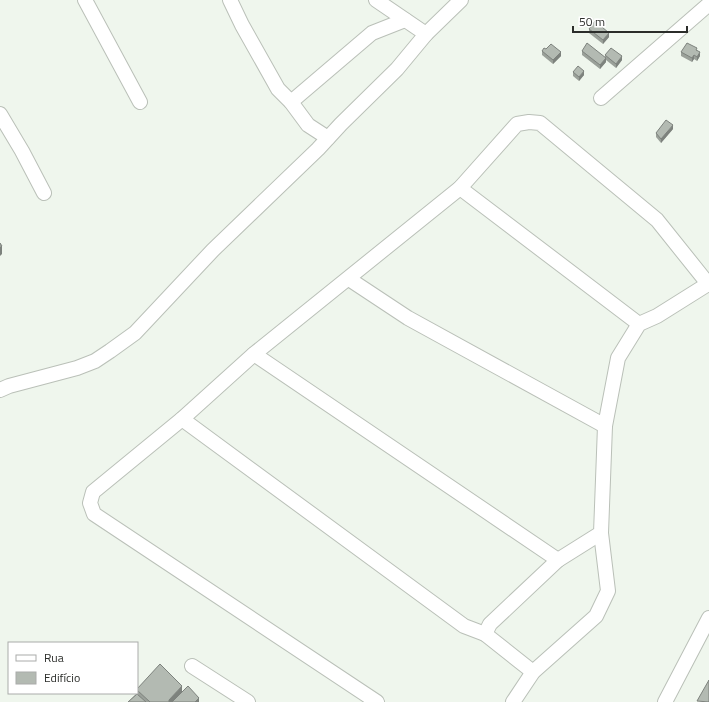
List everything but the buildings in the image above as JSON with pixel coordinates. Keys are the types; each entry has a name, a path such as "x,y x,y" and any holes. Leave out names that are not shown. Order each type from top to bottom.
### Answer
{"street":[{"path":"85,0 140,102"},
{"path":"230,0 242,26 278,89 291,102 308,125 328,138"},
{"path":"376,0 426,34"},
{"path":"0,390 9,386 77,368 95,361 110,352 135,333 212,250 397,69 426,34 457,2"},
{"path":"602,98 709,4"},
{"path":"291,102 372,33 405,20"},
{"path":"0,114 44,192"},
{"path":"377,702 94,514 90,503 93,492 182,419 254,354 460,188 517,124 529,122 540,123 657,220 708,284 657,316 639,324 618,358 605,426 602,533 608,591 596,616 533,672 513,702"},
{"path":"460,188 639,324"},
{"path":"348,279 408,318 605,426"},
{"path":"254,354 558,560"},
{"path":"182,419 464,626 486,634 533,672"},
{"path":"486,634 490,624 558,560 602,533"},
{"path":"665,702 709,618"},
{"path":"192,666 248,702"}]}
